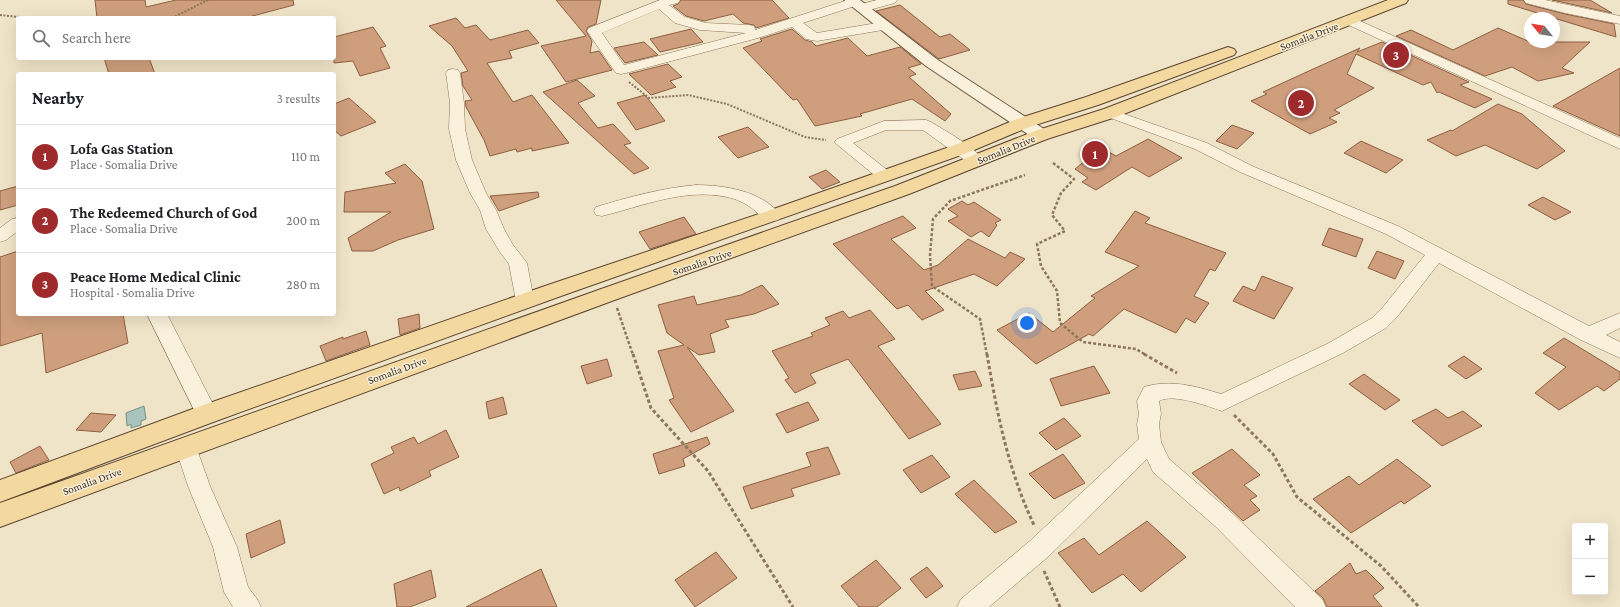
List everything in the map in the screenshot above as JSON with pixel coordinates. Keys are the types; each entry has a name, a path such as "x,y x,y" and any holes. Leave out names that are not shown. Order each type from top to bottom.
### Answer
{"main road":[{"name":"Somalia Drive","path":"0,515 612,293 902,190 968,155 1023,123 1092,101 1370,0"},
{"name":"Somalia Drive","path":"0,491 207,414 525,301 886,176 1041,135 1110,113 1401,0"}],"street":[{"path":"674,0 660,4 594,32 621,70 776,28 793,21 856,3 891,0"},
{"path":"1530,0 1620,20"},
{"path":"856,3 932,63 1041,135"},
{"path":"660,4 680,20 705,27 721,29 776,28"},
{"path":"1349,20 1620,144"},
{"path":"793,21 811,36 817,37 884,26"},
{"path":"453,73 457,103 457,129 464,160 478,193 488,210 495,229 506,248 518,263 525,301"},
{"path":"1110,113 1201,146 1246,169 1392,230 1620,351"},
{"path":"842,142 884,126 926,125 968,155"},
{"path":"842,142 886,176"},
{"path":"602,211 639,199 703,189 730,192 750,200 772,216"},
{"path":"0,236 16,224"},
{"path":"1313,607 1224,520 1161,465 1150,442 1148,424 1150,414 1148,401 1151,393 1163,391 1201,396 1222,403 1316,358 1379,323 1390,312 1437,253"},
{"path":"158,316 207,414"},
{"path":"1588,335 1620,320"},
{"path":"970,607 1040,548 1150,442"},
{"path":"186,447 199,486 225,547 237,592 248,607"}],"path":[{"path":"176,16 208,0"},
{"path":"0,15 16,17"},
{"path":"621,70 626,80 648,98 688,95 727,104 805,137 842,142"},
{"path":"1025,175 950,201 933,220 930,255 932,286 980,318 992,388 1015,480 1035,529 1045,575 1060,607"},
{"path":"612,293 651,408 708,471 735,516 794,607"}],"water":[{"path":"144,406 146,419 141,421 141,425 131,428 131,424 127,426 126,413"}],"building":[{"path":"95,0 145,0 146,7 176,0 293,0 294,5 253,16 97,16"},
{"path":"556,0 601,0 596,24 588,27 586,31 592,41 590,53 599,51 612,70 566,82 541,46 586,36"},
{"path":"681,0 772,0 789,18 756,28 754,25 743,23 733,14 704,21 686,16 673,6 678,4"},
{"path":"1508,0 1523,0 1526,4 1557,12 1534,12 1508,4"},
{"path":"1552,0 1590,0 1612,13"},
{"path":"900,5 940,37 950,34 970,50 939,59 876,11"},
{"path":"1560,13 1614,24 1616,37 1560,20"},
{"path":"456,18 465,28 476,25 490,40 528,30 539,43 509,51 512,58 487,63 513,102 532,95 569,143 532,151 532,148 517,152 516,149 490,156 484,140 466,107 465,101 472,100 463,86 461,73 468,71 452,46 429,26"},
{"path":"373,27 386,46 380,48 390,68 360,76 353,61 334,63 334,60 336,60 336,36"},
{"path":"1498,28 1524,39 1524,48 1560,48 1560,42 1590,42 1562,68 1574,73 1538,81 1512,67 1485,76 1396,36 1411,30 1453,50"},
{"path":"691,29 703,42 660,52 650,39"},
{"path":"792,29 805,40 812,42 816,46 848,38 867,56 900,47 921,64 908,68 916,74 909,77 951,114 945,121 912,99 860,114 862,116 815,126 797,99 793,100 743,48 762,41 760,39"},
{"path":"644,42 658,55 625,63 614,48"},
{"path":"1382,42 1469,82 1460,85 1492,99 1475,108 1439,92 1437,93 1431,82 1423,85 1356,54 1347,74 1374,88 1334,110 1340,113 1329,118 1337,122 1310,134 1251,101 1267,94 1263,92 1311,70 1360,48 1357,52"},
{"path":"105,60 150,60 154,72 108,72"},
{"path":"668,64 682,77 670,81 676,87 651,95 629,74"},
{"path":"1620,68 1620,136 1553,106"},
{"path":"577,80 595,96 578,103 598,128 613,124 631,143 624,145 649,168 634,174 543,92"},
{"path":"645,95 665,121 636,130 617,103"},
{"path":"349,98 376,122 341,136 336,132 336,103"},
{"path":"1498,104 1522,114 1565,151 1537,169 1485,145 1456,156 1427,140 1451,130 1452,131"},
{"path":"1232,125 1254,133 1237,149 1216,141"},
{"path":"748,127 769,147 738,158 718,137"},
{"path":"1148,139 1182,158 1149,177 1132,167 1096,190 1082,182 1088,178 1075,169 1087,159 1081,156 1098,146 1116,156"},
{"path":"1361,141 1403,160 1386,173 1344,153"},
{"path":"405,164 422,181 434,229 398,240 373,251 352,251 348,238 391,212 344,212 345,192 396,183 385,173"},
{"path":"826,170 840,182 822,189 809,177"},
{"path":"16,187 16,206 0,210 0,191"},
{"path":"538,192 539,197 499,211 490,196"},
{"path":"1543,197 1571,212 1555,220 1528,205"},
{"path":"962,201 968,205 974,202 1001,220 995,223 997,225 989,237 981,231 971,237 948,221 958,216 948,209"},
{"path":"1135,211 1150,218 1145,223 1226,253 1215,271 1210,269 1194,296 1209,303 1195,323 1186,318 1176,333 1124,309 1093,336 1089,334 1036,364 997,330 1029,313 1053,332 1095,298 1091,296 1139,266 1105,252"},
{"path":"903,216 916,228 891,239 924,270 938,265 968,239 1005,258 1010,252 1025,259 997,286 974,274 925,291 944,310 922,320 908,305 897,309 833,244"},
{"path":"684,217 696,234 650,249 639,232"},
{"path":"1329,228 1363,239 1356,257 1322,245"},
{"path":"1377,251 1404,261 1395,279 1368,268"},
{"path":"16,252 16,316 123,316 128,343 46,373 42,333 0,346 0,257"},
{"path":"1262,276 1293,288 1274,319 1233,301 1243,286 1255,291"},
{"path":"762,285 779,304 754,314 725,320 729,327 710,334 715,352 699,355 687,347 734,411 691,432 669,400 674,398 658,351 684,345 667,333 658,305 694,296 697,305 741,295"},
{"path":"870,310 895,339 878,346 941,424 909,439 848,359 810,374 816,383 795,393 785,380 789,378 772,351 813,336 811,333 830,325 825,318 843,311 849,318"},
{"path":"419,314 420,328 400,335 398,319"},
{"path":"366,331 370,345 326,361 320,346 343,337 343,339"},
{"path":"1564,338 1620,372 1620,379 1604,391 1597,386 1559,410 1535,393 1566,367 1543,353"},
{"path":"1464,356 1482,369 1466,379 1448,366"},
{"path":"607,359 612,376 587,384 581,366"},
{"path":"1094,366 1110,393 1061,406 1050,379"},
{"path":"975,371 982,386 959,390 953,375"},
{"path":"1364,374 1400,400 1385,410 1349,384"},
{"path":"503,397 507,414 489,419 486,402"},
{"path":"808,402 819,420 787,433 776,414"},
{"path":"1436,409 1448,418 1463,411 1482,426 1442,446 1412,421"},
{"path":"91,413 116,415 101,432 76,430"},
{"path":"1064,418 1081,436 1056,450 1039,433"},
{"path":"446,430 459,457 429,471 431,476 400,491 399,487 384,494 371,464 394,453 391,447 414,437 418,444"},
{"path":"707,437 710,444 683,459 685,466 659,474 653,454"},
{"path":"40,446 49,460 16,473 10,462"},
{"path":"828,447 840,474 791,489 794,496 751,509 743,487 811,466 806,453"},
{"path":"1232,449 1260,475 1244,485 1257,496 1250,500 1260,510 1243,521 1192,473"},
{"path":"1063,454 1085,483 1054,499 1029,474"},
{"path":"932,455 950,477 921,493 903,470"},
{"path":"1397,459 1431,486 1404,504 1401,501 1351,533 1313,499 1349,476 1359,485"},
{"path":"974,480 1017,522 995,533 955,494"},
{"path":"280,520 285,543 251,558 246,534"},
{"path":"1147,521 1186,557 1141,592 1123,574 1092,593 1058,553 1084,538 1099,555"},
{"path":"716,552 737,578 695,607 675,580"},
{"path":"876,560 901,588 877,607 859,607 841,586"},
{"path":"1350,563 1356,574 1366,570 1384,588 1373,596 1382,607 1327,607 1323,598 1315,591"},
{"path":"927,567 943,586 926,598 910,579"},
{"path":"541,569 557,607 466,607"},
{"path":"431,570 436,597 410,607 397,607 394,584"}],"place":[{"name":"Peace Home Medical Clinic","path":"1396,55"},
{"name":"The Redeemed Church of God","path":"1301,103"},
{"name":"Lofa Gas Station","path":"1095,154"}]}
